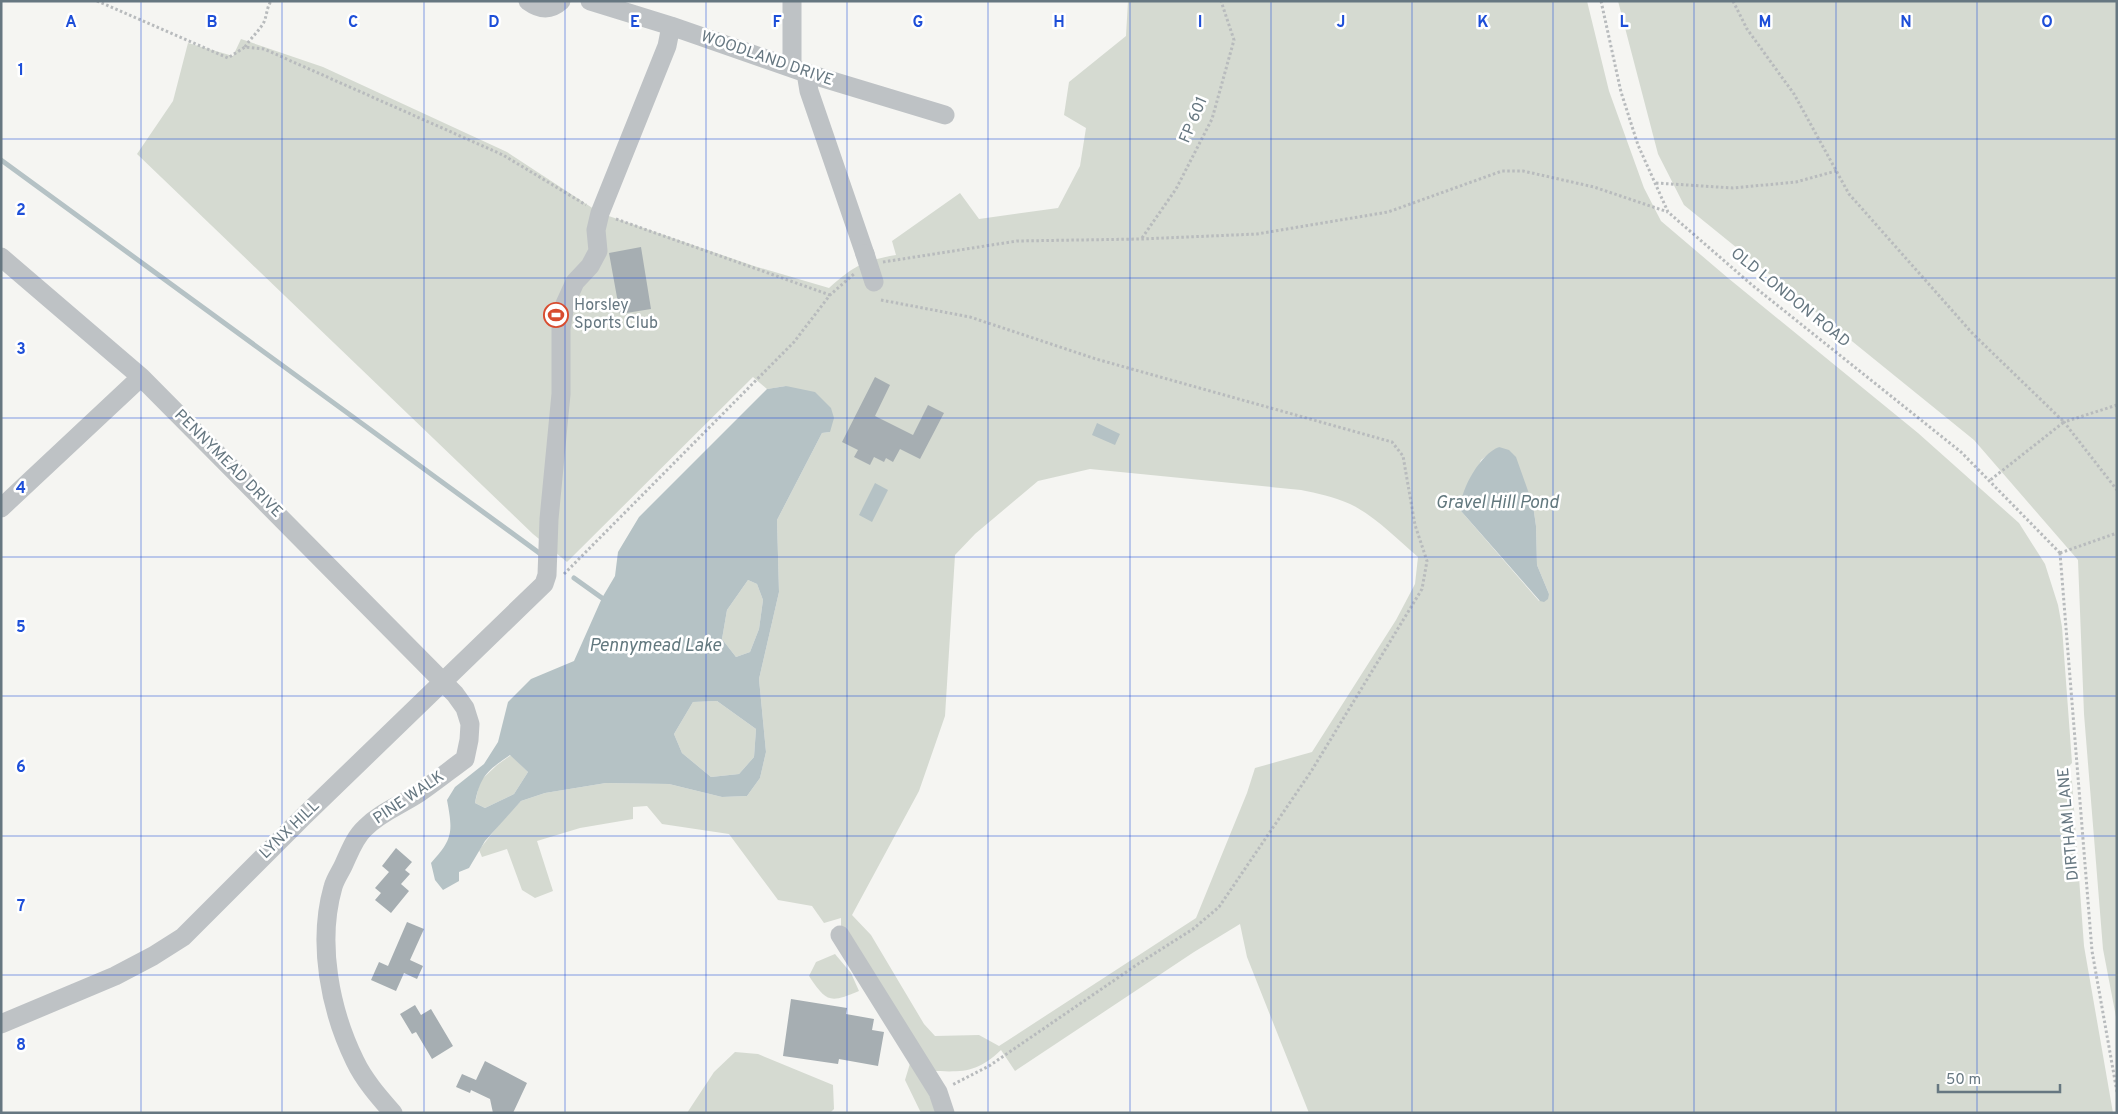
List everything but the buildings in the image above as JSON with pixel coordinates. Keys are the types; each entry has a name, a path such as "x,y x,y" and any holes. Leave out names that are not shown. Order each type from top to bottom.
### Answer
{"street":[{"path":"528,1 536,8 548,8 561,1"},
{"name":"WOODLAND DRIVE","path":"590,1 671,26 799,70 945,115"},
{"path":"792,1 799,70 809,90 874,282"},
{"path":"544,584 547,575 549,519 560,394 561,329 565,304 575,282 590,266 598,251 596,230 600,213 667,46 671,26"},
{"name":"PENNYMEAD DRIVE","path":"1,257 141,377 444,682"},
{"path":"1,508 141,377"},
{"name":"LYNX HILL","path":"1,1024 115,976 153,956 183,936 544,584"},
{"name":"PINE WALK","path":"393,1113 356,1062 342,1029 331,986 326,947 328,912 333,885 352,846 364,828 387,810 418,793 465,759 470,724 465,708 444,682"},
{"path":"840,935 938,1092 945,1113"}],"path":[{"path":"97,1 228,58 245,48 251,37 263,23 267,8 272,1"},
{"name":"FP 601","path":"1141,239 1176,189 1212,119 1234,40 1221,1"},
{"name":"OLD LONDON ROAD","path":"1601,1 1621,92 1638,145 1668,212 1752,285 1961,452 2060,553"},
{"path":"1733,1 1747,30 1794,94 1848,194 1973,334 2064,422 2117,490"},
{"path":"245,48 264,50 503,155 600,213 830,295"},
{"path":"544,584 558,579 575,564 794,342 830,295 866,262 1017,241 1141,239 1257,234 1388,212 1502,171 1523,172 1594,187 1668,212"},
{"path":"1656,183 1733,188 1796,182 1836,171"},
{"path":"881,300 970,317 1096,359 1392,442 1403,456 1415,525 1427,561 1422,589 1312,770 1219,907 1193,929 1138,964 989,1066 938,1092"},
{"path":"1989,481 2064,422 2117,405"},
{"path":"2060,553 2117,533"},
{"name":"DIRTHAM LANE","path":"2060,553 2092,951 2117,1092"}],"shaded area":[{"path":"1128,1 1587,1 1609,91 1644,188 1661,221 1918,433 2019,523 2045,564 2058,605 2062,627 2072,763 2066,769 2067,777 2072,781 2084,946 2113,1113 1309,1113 1247,957 1240,924 1194,952 1015,1071 1001,1050 984,1063 969,1070 932,1071 939,1113 921,1113 905,1080 912,1057 841,943 841,918 824,923 812,906 778,900 729,834 662,824 647,806 633,807 633,819 580,828 537,841 553,891 535,898 522,890 507,849 482,857 479,850 501,822 521,801 545,793 606,783 669,784 722,797 747,796 760,778 766,752 759,679 779,592 777,520 822,433 830,432 786,386 767,389 753,377 567,562 533,534 137,154 173,101 188,43 233,56 241,39 323,67 507,152 600,213 754,266 829,288 852,269 866,262 896,255 892,241 960,193 979,219 1058,208 1080,166 1086,128 1064,115 1069,82 1126,36","holes":["1499,447 1533,505 1536,526 1537,565 1549,594 1539,601 1461,511 1481,460","1090,469 1301,490 1338,499 1368,515 1418,557 1415,584 1396,620 1312,752 1255,768 1247,793 1196,918 999,1046 979,1035 935,1036 924,1024 871,935 852,915 919,791 945,716 955,555 975,534 1038,481"]},
{"path":"1618,1 2117,1 2117,1022 2103,949 2084,714 2078,560 1974,440 1684,205 1658,154"},
{"path":"748,580 757,584 763,600 759,629 750,652 736,657 722,639 727,610"},
{"path":"717,701 756,729 754,757 739,774 711,777 682,753 674,734 693,702"},
{"path":"511,755 528,772 514,794 485,808 475,803 480,781"},
{"path":"835,954 851,973 859,991 835,999 825,996 809,976 816,962"},
{"path":"735,1052 758,1054 833,1085 834,1109 830,1113 687,1113 714,1072"}],"water":[{"name":"Pennymead Lake","path":"786,386 815,392 831,408 834,418 830,432 822,433 777,520 779,592 759,679 766,752 760,778 747,796 722,797 669,784 606,783 545,793 521,801 485,841 469,868 459,872 459,881 443,890 435,880 431,863 444,848 449,834 450,820 447,800 455,787 484,764 498,742 508,702 531,679 574,661 602,598 615,576 618,552 639,517 767,389","holes":["748,580 757,584 763,600 759,629 750,652 736,657 722,639 727,610","717,701 756,729 754,757 739,774 711,777 682,753 674,734 693,702","510,755 528,772 514,794 485,808 475,803 479,786 486,774"]},
{"path":"1097,423 1120,434 1115,445 1092,435"},
{"name":"Gravel Hill Pond","path":"1499,447 1509,450 1516,457 1533,505 1536,526 1537,565 1549,594 1548,599 1544,602 1540,601 1461,511 1463,494 1472,475 1485,457"},
{"path":"875,483 888,490 872,522 859,515"}],"waterway":[{"path":"1,160 542,555"},
{"path":"574,578 602,598"}],"place":[{"name":"Horsley Sports Club","path":"556,315"}]}
